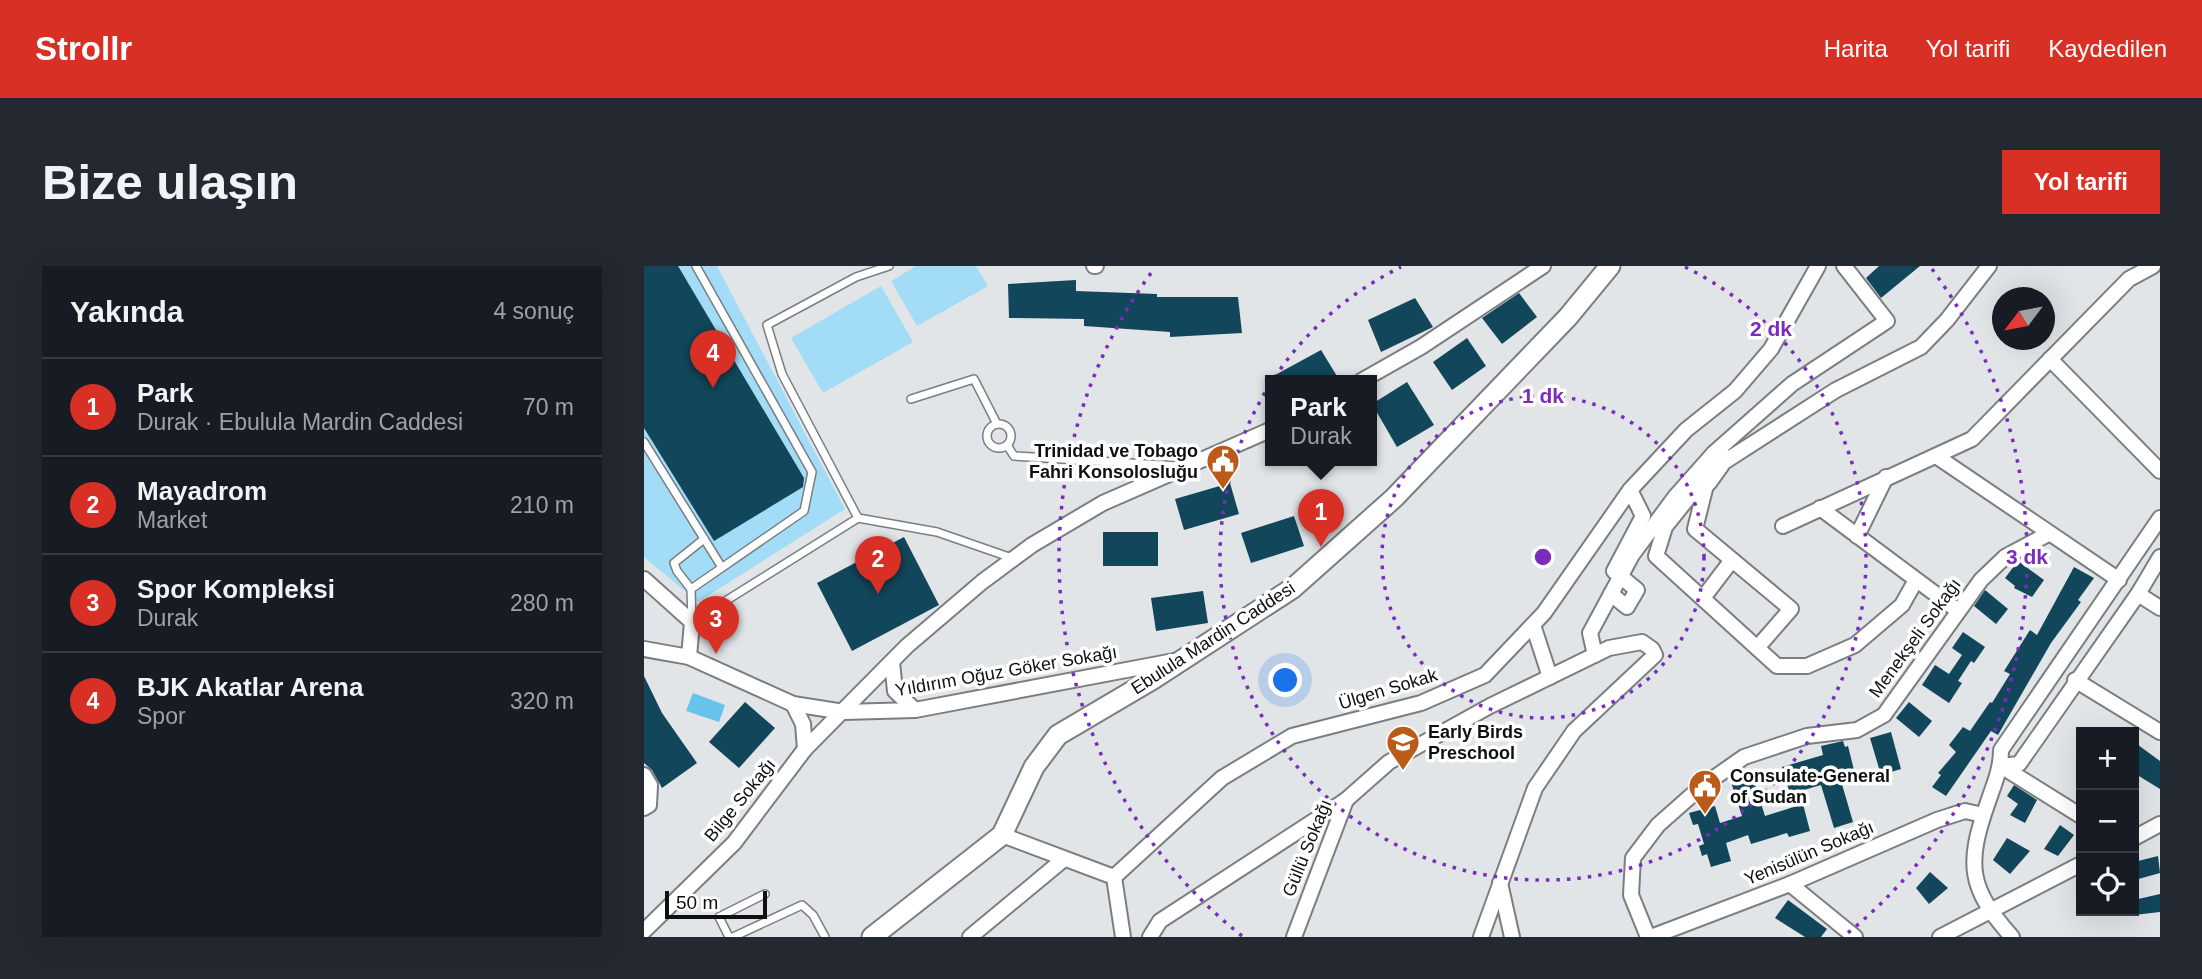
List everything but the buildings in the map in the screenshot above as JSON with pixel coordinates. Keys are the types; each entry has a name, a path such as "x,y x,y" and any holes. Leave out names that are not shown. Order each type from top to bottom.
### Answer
{"street":[{"path":"1372,375 1421,347 1544,266"},
{"name":"Ebulula Mardin Caddesi","path":"872,937 1002,835 1034,767 1058,735 1183,660 1293,588 1394,498 1550,336 1610,266"},
{"name":"Ülgen Sokak","path":"1114,877 1222,778 1292,736 1421,703 1485,675 1533,625 1630,490 1686,429 1735,391 1771,349 1818,266"},
{"path":"1595,654 1590,633 1621,576 1675,497 1714,453 1792,384 1887,321 1844,266"},
{"path":"1704,490 1724,463 1836,390 1921,347 1947,320 1989,266"},
{"path":"1783,526 1972,439 2129,279 2154,270"},
{"path":"2050,359 2160,471"},
{"name":"Bilge Sokağı","path":"644,931 734,843 805,749 891,662 1014,559 1104,503 1265,432"},
{"path":"1714,453 1750,447"},
{"path":"1714,453 1695,529 1791,609 1757,648"},
{"path":"1936,456 2119,580"},
{"path":"1709,471 1664,527 1656,556 1777,666 1807,666 1855,645 1902,604 1916,580"},
{"path":"1857,536 1886,477"},
{"path":"1611,594 1627,607 1637,590 1614,571 1643,516 1630,490"},
{"path":"1820,508 1957,610"},
{"path":"2012,937 1989,912 1972,870 1983,816 2001,766 2001,750 2160,518"},
{"name":"Menekşeli Sokağı","path":"1649,937 1631,895 1633,858 1658,825 1701,787 1744,757 1807,736 1857,730 1884,715 1957,610 2005,557 2048,534"},
{"path":"2001,766 2019,764 2075,680 2138,594 2160,557"},
{"path":"1703,598 1732,559"},
{"path":"644,579 692,622 689,657"},
{"path":"2138,594 2160,608"},
{"path":"1533,625 1550,677"},
{"name":"Güllü Sokağı","path":"1294,937 1346,800 1389,762 1595,654 1609,648 1642,642 1655,654 1574,732 1535,788 1500,883"},
{"name":"Yıldırım Oğuz Göker Sokağı","path":"644,649 689,657 793,704 844,712 915,710 1183,660"},
{"path":"891,662 895,691 915,710"},
{"path":"2075,680 2160,732"},
{"path":"793,704 803,724 805,749"},
{"path":"2001,766 2076,813"},
{"path":"644,775 650,785 647,805"},
{"path":"1150,937 1160,921 1346,800"},
{"name":"Yenisülün Sokağı","path":"1649,937 1790,884 1937,820 1965,811 1983,816"},
{"path":"2139,835 2160,824"},
{"path":"1002,835 1114,877 1119,936"},
{"path":"970,937 1064,859"},
{"path":"1940,937 2076,867"},
{"path":"1481,937 1500,883"},
{"path":"1500,883 1512,937"},
{"path":"1790,884 1855,937"}],"lane":[{"path":"691,589 721,566 804,512 812,472 696,266"},
{"path":"858,518 782,374 767,325 856,277 888,266"},
{"path":"911,399 974,379 997,424 1009,428 1010,440 1007,445 998,448 991,444 987,436 990,428 997,424"},
{"path":"644,442 721,566"},
{"path":"1007,445 1014,456 1183,467"},
{"path":"692,622 858,518 937,532 1014,559"},
{"path":"692,622 691,589 674,562 704,539"},
{"path":"765,894 719,918 731,937 802,905 813,915 825,937"}],"shaded area":[{"path":"644,266 717,266 845,509 698,602 644,557"},
{"path":"916,266 976,266 988,286 917,326 891,281"},
{"path":"881,286 913,342 823,393 791,338"},
{"path":"693,693 725,705 719,722 686,711"}],"place":[{"name":"BJK Akatlar Arena","path":"713,388"},
{"name":"Trinidad ve Tobago Fahri Konsolosluğu","path":"1223,491"},
{"name":"Park","path":"1321,547"},
{"name":"Mayadrom","path":"878,594"},
{"name":"Spor Kompleksi","path":"716,654"},
{"name":"Early Birds Preschool","path":"1403,772"},
{"name":"Consulate-General of Sudan","path":"1705,816"}]}
